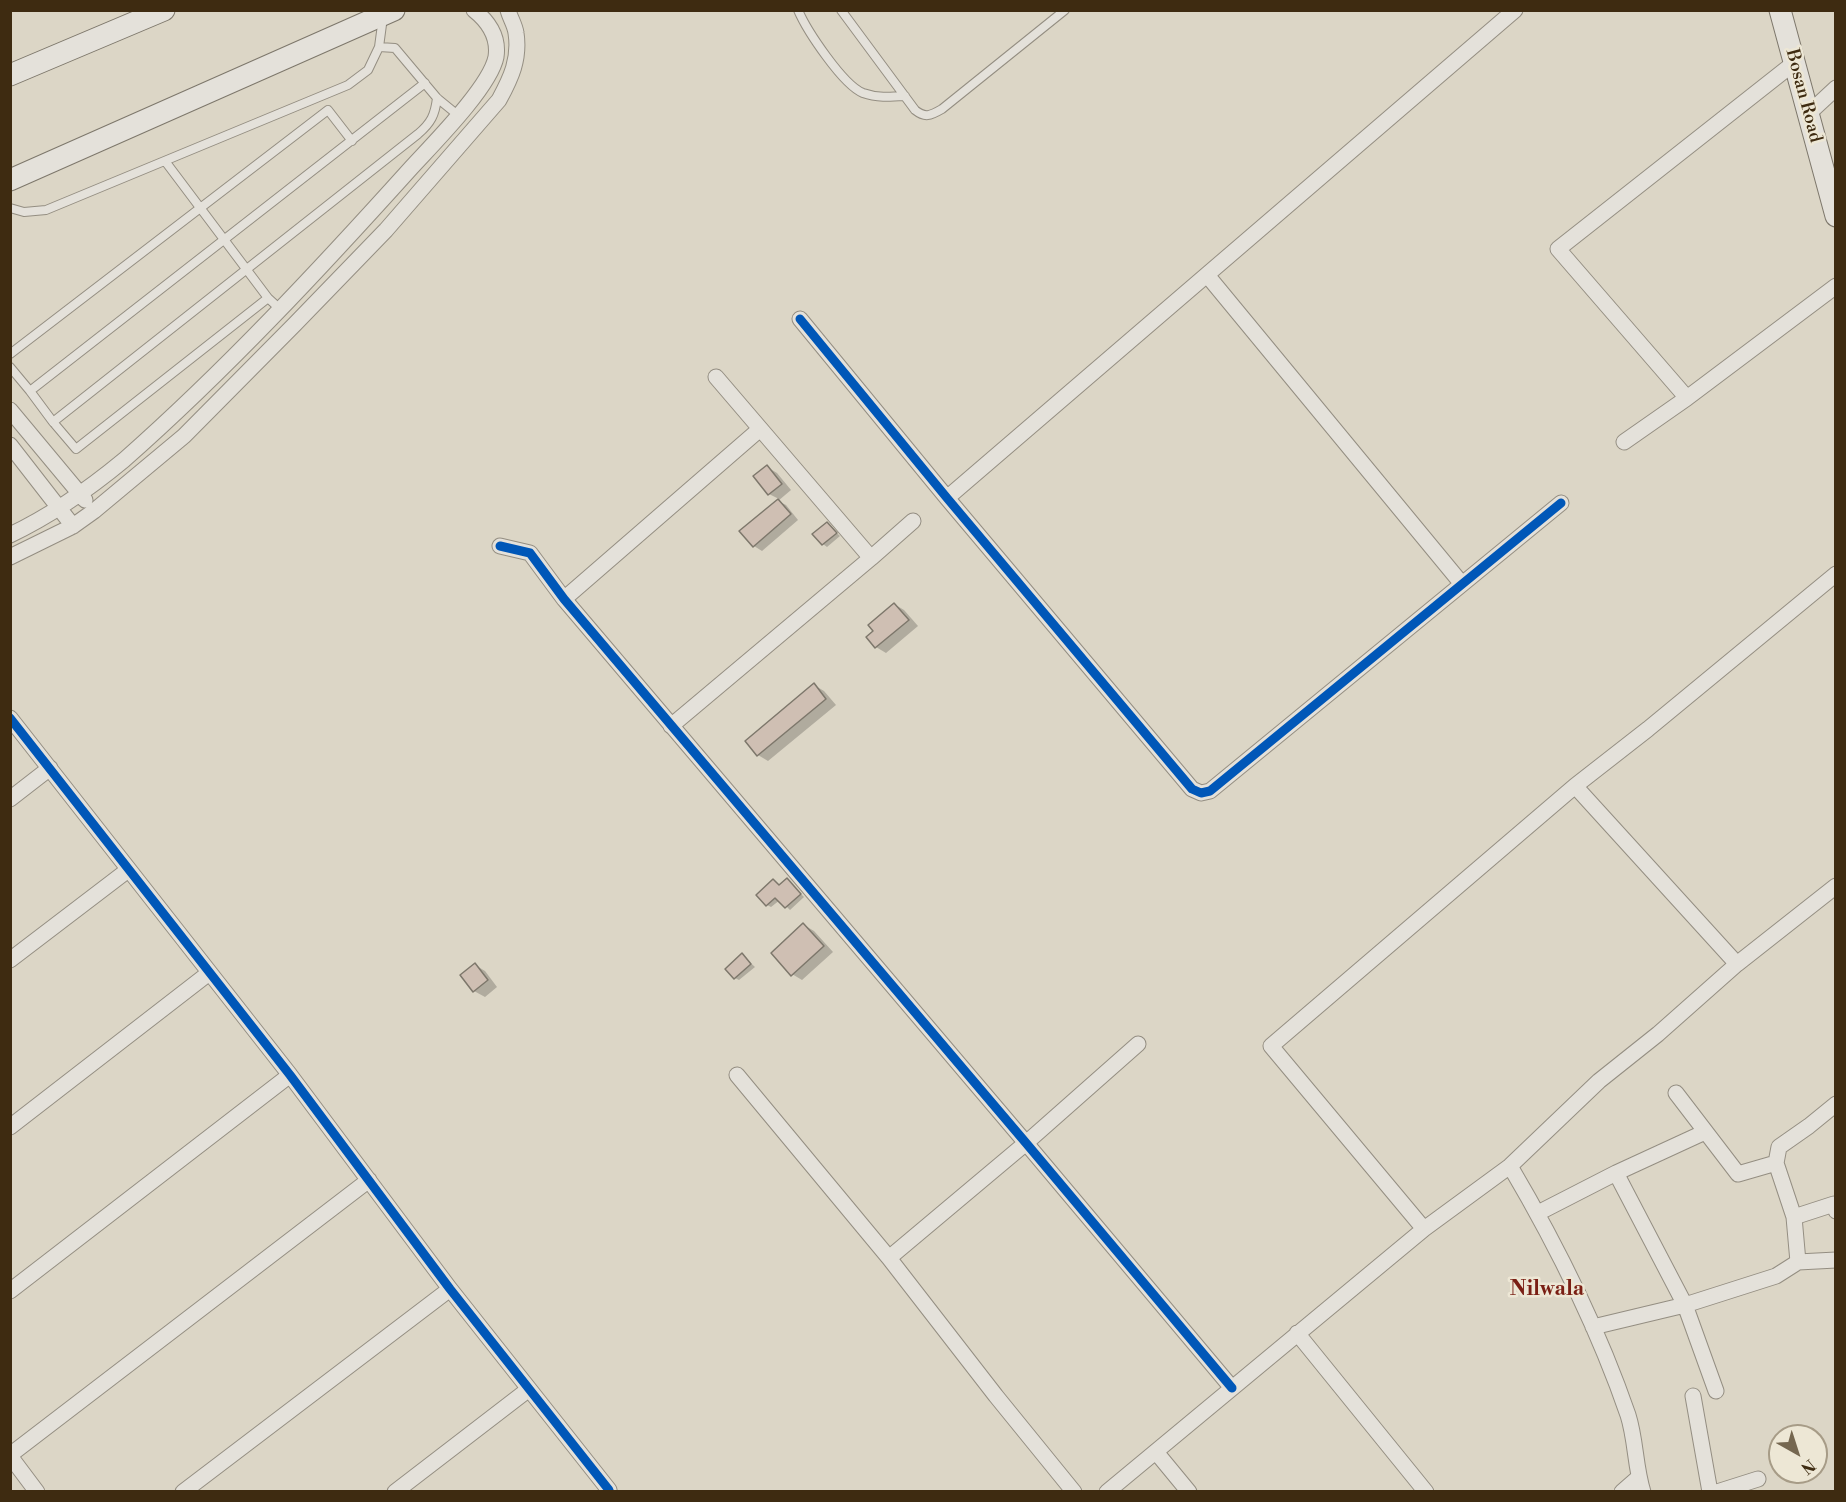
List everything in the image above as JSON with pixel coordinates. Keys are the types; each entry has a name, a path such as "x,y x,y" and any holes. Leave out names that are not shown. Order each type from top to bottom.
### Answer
{"main road":[{"path":"10,75 164,10"},
{"name":"Bosan Road","path":"1780,10 1836,216"},
{"path":"10,180 389,13"}],"street":[{"path":"10,535 81,494 175,413 280,309 459,116 489,76 496,58 496,42 492,28 474,10"},
{"path":"10,557 73,526 184,436 386,230 499,100 511,78 518,54 516,30 508,10"},
{"path":"947,498 1515,10"},
{"path":"1687,398 1558,249 1794,63"},
{"path":"1808,114 1836,88"},
{"path":"1207,275 1462,584"},
{"path":"1624,442 1687,398 1836,286"},
{"path":"800,319 1192,789 1201,793 1210,791 1561,503"},
{"path":"716,376 872,558"},
{"path":"10,410 94,511"},
{"path":"564,599 760,429"},
{"path":"10,445 73,526"},
{"path":"671,726 913,521"},
{"path":"500,546 530,553 564,599 1232,1388"},
{"path":"1424,1229 1270,1046 1575,786 1836,574"},
{"path":"10,718 290,1075 450,1289 608,1491"},
{"path":"10,799 50,768"},
{"path":"1575,786 1737,964"},
{"path":"10,960 128,870"},
{"path":"1107,1491 1424,1229 1510,1166 1599,1081 1658,1034 1737,964 1836,886"},
{"path":"10,1127 209,973"},
{"path":"889,1258 1026,1143 1138,1044"},
{"path":"10,1291 290,1075"},
{"path":"737,1075 889,1258 996,1396 1074,1491"},
{"path":"1676,1093 1738,1174 1776,1163"},
{"path":"1798,1262 1794,1217 1776,1163 1779,1147 1836,1104"},
{"path":"1538,1213 1616,1173 1705,1132"},
{"path":"1510,1166 1538,1213 1593,1327 1629,1417 1641,1485 1622,1491"},
{"path":"1616,1173 1685,1305 1716,1391"},
{"path":"37,1491 10,1456 369,1180"},
{"path":"1794,1217 1834,1204 1836,1211"},
{"path":"1593,1327 1685,1305 1776,1276 1798,1262 1836,1260"},
{"path":"183,1491 450,1289"},
{"path":"1298,1333 1426,1491"},
{"path":"395,1491 529,1389"},
{"path":"1693,1396 1710,1491"},
{"path":"1156,1452 1190,1491"},
{"path":"1717,1491 1758,1479"}],"lane":[{"path":"798,10 806,29 847,81 861,92 878,97 905,96"},
{"path":"842,10 915,110 922,115 930,116 942,109 1065,10"},
{"path":"10,208 24,213 46,210 348,85 368,70 379,47 389,13"},
{"path":"379,47 395,48 437,98 459,116"},
{"path":"30,391 425,83"},
{"path":"323,95 328,110 352,141"},
{"path":"53,422 418,134 431,122 436,113 437,98"},
{"path":"10,354 328,110"},
{"path":"165,161 268,298 280,309"},
{"path":"10,367 76,449 268,298"}],"building":[{"path":"767,465 782,484 768,495 753,476"},
{"path":"778,499 791,514 753,547 739,531"},
{"path":"827,522 837,533 822,545 812,534"},
{"path":"894,603 909,620 875,648 866,637 873,631 868,625"},
{"path":"814,683 826,699 757,756 745,741"},
{"path":"787,878 801,894 785,908 775,898 766,906 756,895 773,879 779,885"},
{"path":"803,923 824,946 791,976 771,953"},
{"path":"742,953 751,964 734,979 725,969"},
{"path":"475,963 488,980 473,992 460,975"}],"cycle path":[{"path":"800,319 1192,789 1201,793 1210,791 1561,503"},
{"path":"500,546 530,553 564,599 1232,1388"},
{"path":"10,718 290,1075 450,1289 609,1490 608,1492"}],"district":[{"name":"Nilwala","path":"1547,1290"}]}
